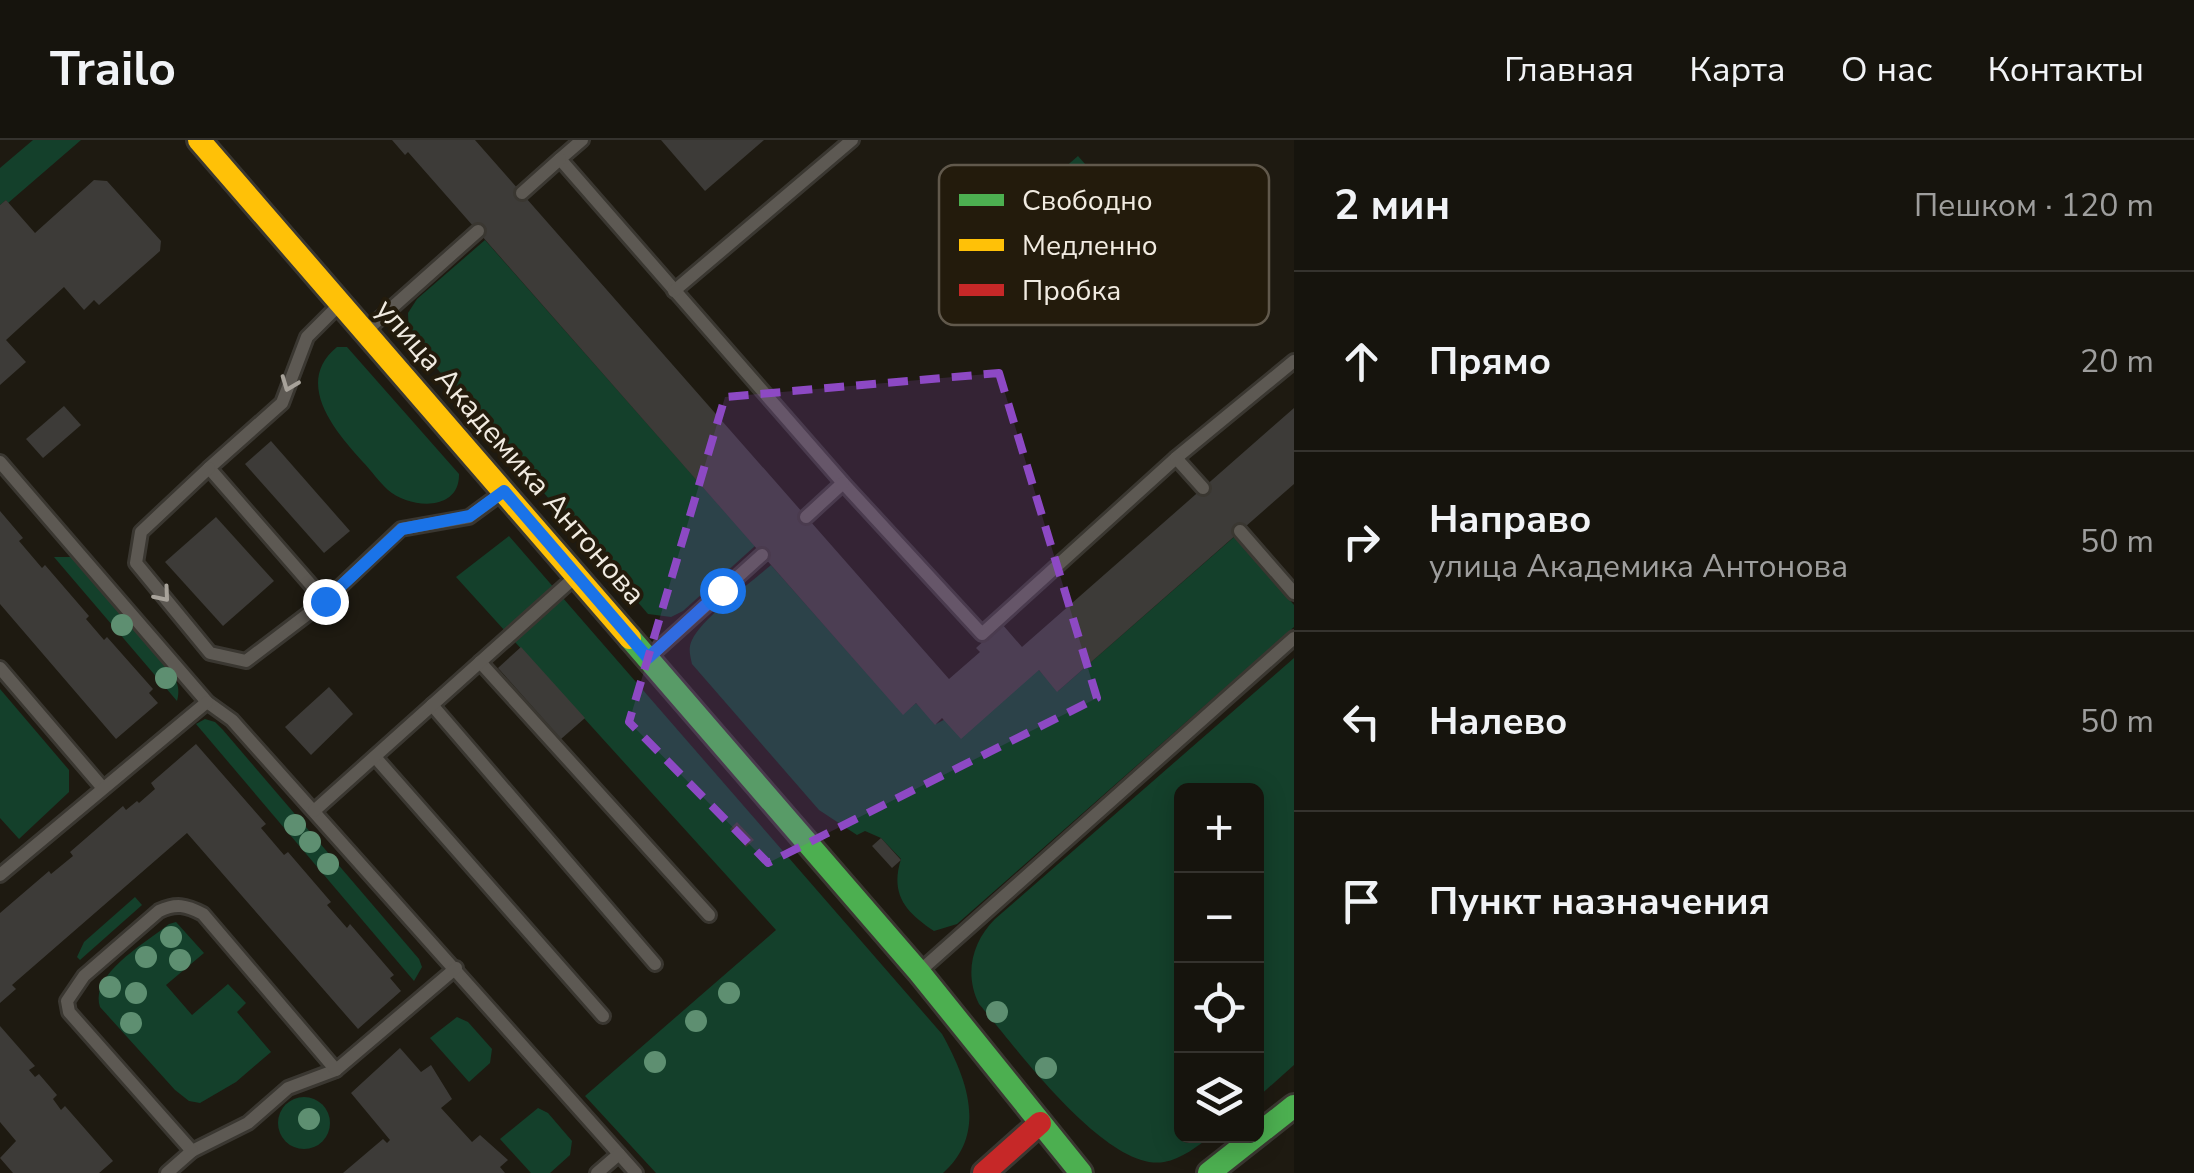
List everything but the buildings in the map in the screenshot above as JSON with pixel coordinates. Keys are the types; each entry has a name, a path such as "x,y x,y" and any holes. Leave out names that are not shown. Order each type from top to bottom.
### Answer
{"main road":[{"name":"улица Академика Антонова","path":"199,140 920,972 1081,1173"},
{"path":"1209,1173 1294,1106"},
{"path":"984,1173 1040,1123"}],"lane":[{"path":"522,193 582,140"},
{"path":"674,291 852,140"},
{"path":"560,159 843,483 982,634 1176,458 1294,361"},
{"path":"366,331 478,231"},
{"path":"341,304 308,337 282,403 141,532 136,562 210,653 246,661 325,601 402,529 470,516 504,491"},
{"path":"1176,458 1203,488"},
{"path":"0,462 207,702 232,720 636,1173"},
{"path":"209,468 325,601"},
{"path":"806,516 843,483"},
{"path":"1240,531 1294,593"},
{"path":"648,658 762,554"},
{"path":"314,812 577,575"},
{"path":"920,972 1294,638"},
{"path":"480,662 709,915"},
{"path":"0,668 102,787"},
{"path":"0,874 207,702"},
{"path":"432,706 655,964"},
{"path":"375,757 604,1016"},
{"path":"192,1152 69,1012 67,1001 84,976 159,911 172,905 188,906 203,914 336,1070"},
{"path":"167,1173 192,1152 248,1123 288,1088 336,1070 456,968"},
{"path":"597,1173 620,1154"}],"highlighted area":[{"path":"999,373 1097,698 768,863 629,722 725,397"}],"green space":[{"path":"33,140 81,140 8,203 6,200 0,205 0,168"},
{"path":"1078,156 1086,165 1068,165"},
{"path":"485,240 755,546 683,611 671,617 648,614 409,336 408,313 417,299"},
{"path":"337,347 347,347 459,474 457,486 443,501 409,501 388,490 331,422 323,407 319,376 324,361"},
{"path":"509,536 942,1034 959,1069 969,1105 965,1141 943,1173 656,1173 585,1096 776,930 456,577"},
{"path":"1234,537 1294,605 1294,627 957,924 934,931 902,901 897,882 901,859 881,838 865,831 857,835 819,810 692,664 690,646 697,631 771,565 903,714 916,703 936,724 1039,670 1058,691"},
{"path":"54,557 73,557 163,662 177,685 177,701"},
{"path":"1294,658 1294,1065 1264,1092 1264,783 1174,783 1174,1143 1202,1143 1189,1152 1164,1162 1141,1160 1089,1127 1038,1075 974,993 971,970 976,948 995,919"},
{"path":"0,689 69,770 69,792 19,839 0,818"},
{"path":"205,719 223,730 419,959 422,967 414,981 196,724"},
{"path":"135,897 142,905 80,960 77,957 84,942"},
{"path":"176,922 204,953 166,985 192,1015 228,984 246,1003 237,1012 271,1052 236,1082 200,1103 189,1101 175,1090 100,1007 99,995 111,971"},
{"path":"457,1017 468,1022 492,1049 490,1063 469,1082 430,1038"},
{"path":"304,1097 322,1105 330,1123 322,1141 304,1149 286,1141 278,1123 286,1105"},
{"path":"538,1108 548,1113 572,1141 570,1155 550,1173 531,1173 500,1139"}],"traffic: fast":[{"path":"630,638 919,972 1081,1173"},
{"path":"1209,1173 1294,1106"}],"traffic: slow":[{"path":"199,140 630,638"}],"traffic: jam":[{"path":"984,1173 1040,1123"}],"route":[{"path":"325,601 402,529 470,516 504,491 648,658 722,590"}]}
